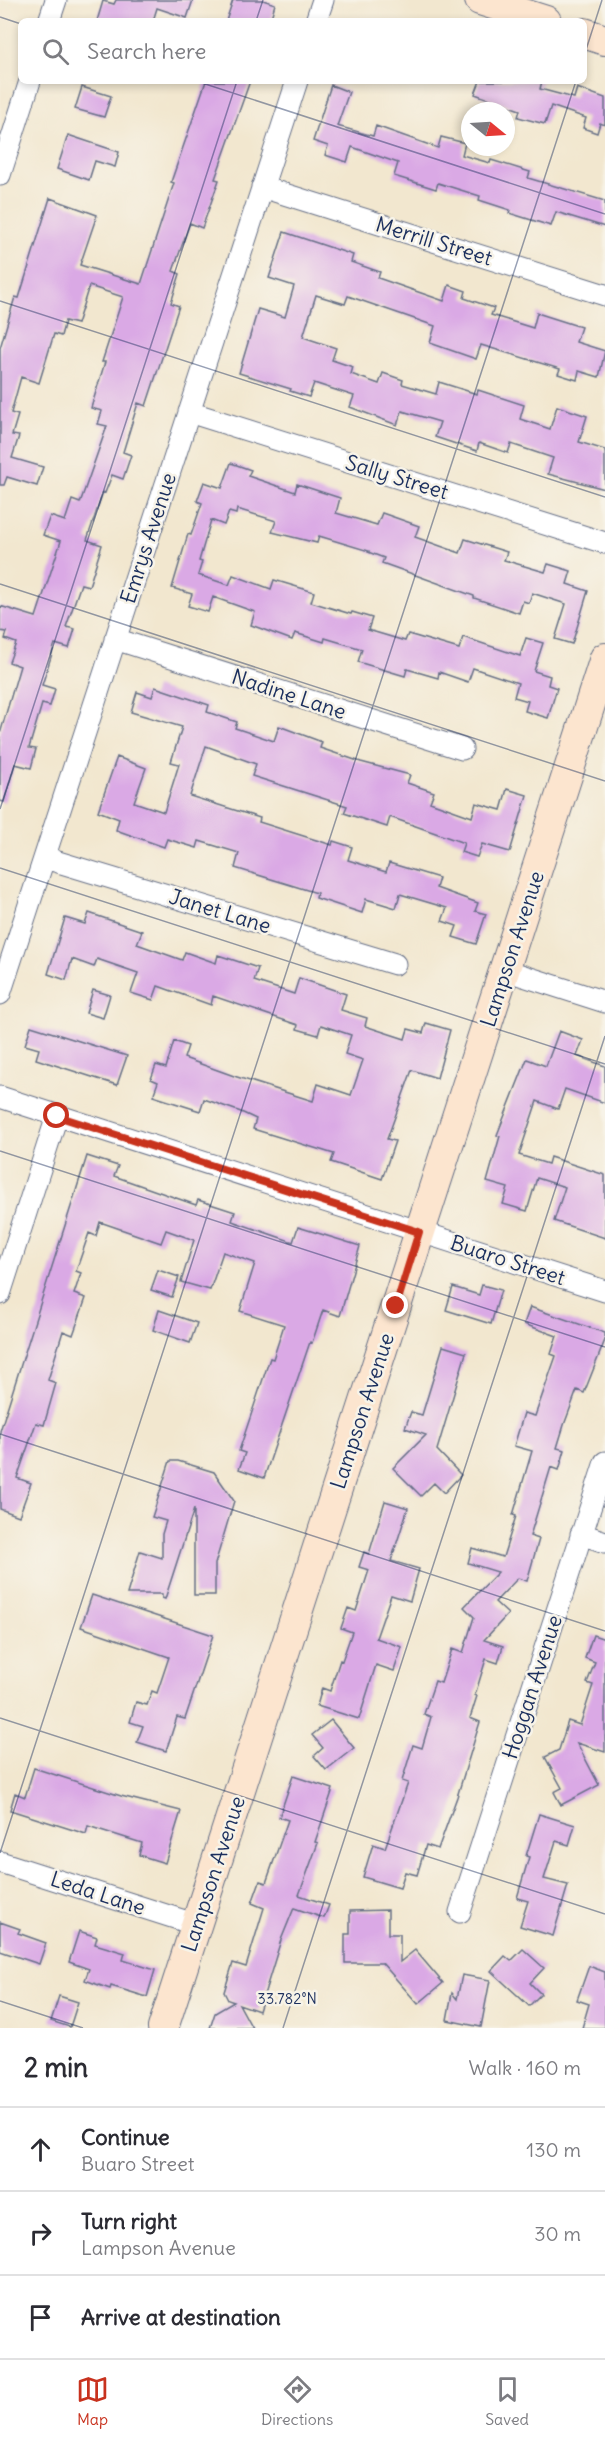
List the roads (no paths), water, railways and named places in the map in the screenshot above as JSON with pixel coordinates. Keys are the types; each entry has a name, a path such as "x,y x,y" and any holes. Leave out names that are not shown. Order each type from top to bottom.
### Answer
{"street":[{"path":"50,18 56,0"},
{"path":"317,18 323,0"},
{"path":"480,0 537,18"},
{"path":"587,34 605,40"},
{"path":"0,175 4,149 29,84"},
{"name":"Emrys Avenue","path":"0,994 296,84"},
{"name":"Merrill Street","path":"262,187 605,295"},
{"name":"Sally Street","path":"189,412 605,543"},
{"name":"Nadine Lane","path":"115,639 462,749"},
{"name":"Lampson Avenue","path":"163,2028 605,658"},
{"name":"Janet Lane","path":"45,858 395,964"},
{"path":"505,970 605,1002"},
{"name":"Buaro Street","path":"0,1097 605,1291"},
{"path":"0,1294 57,1116"},
{"name":"Hoggan Avenue","path":"460,1912 605,1462"},
{"path":"581,1534 605,1542"},
{"name":"Leda Lane","path":"0,1862 197,1925"}]}
